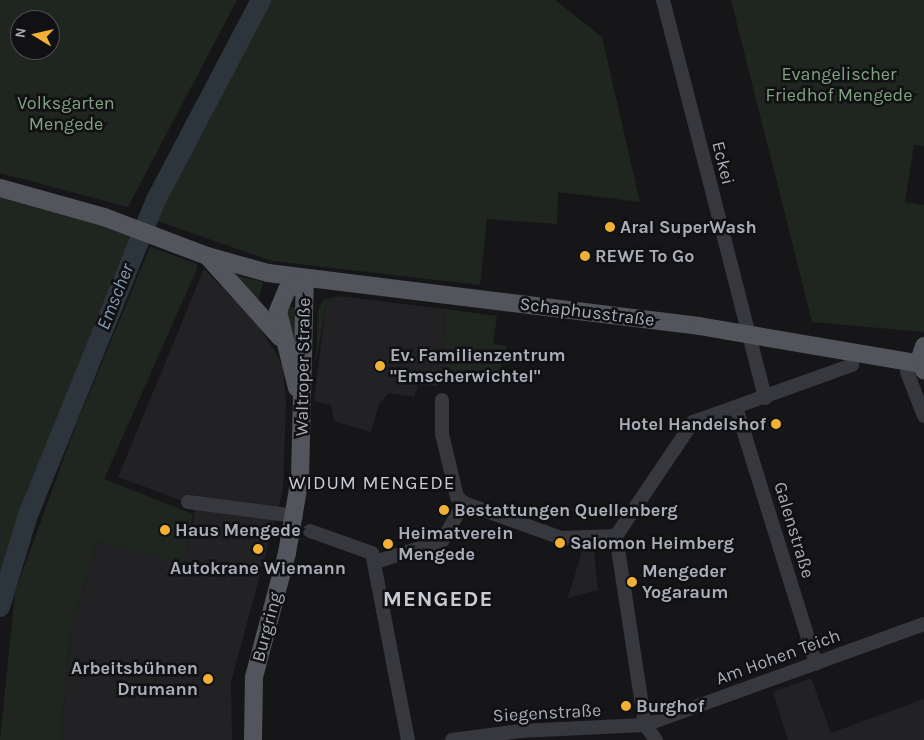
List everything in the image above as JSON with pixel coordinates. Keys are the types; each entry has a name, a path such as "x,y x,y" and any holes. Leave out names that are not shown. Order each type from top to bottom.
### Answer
{"main road":[{"name":"Waltroper Straße","path":"0,188 113,221 207,256 305,279 296,516"},
{"path":"207,256 282,340"},
{"name":"Schaphusstraße","path":"305,279 567,309 868,355 919,361"},
{"path":"301,402 277,318 280,301 290,287 305,279"},
{"name":"Burgring","path":"253,740 254,677 296,516"}],"street":[{"name":"Eckei","path":"663,0 746,335 765,398"},
{"path":"919,361 924,416"},
{"path":"656,740 645,725 616,536 687,428 736,407 852,365"},
{"path":"442,400 442,434 457,497 464,503 561,538 616,536"},
{"name":"Galenstraße","path":"736,407 816,664"},
{"path":"188,502 296,516"},
{"path":"310,531 374,558 442,541 449,536 464,503"},
{"path":"374,558 408,740"},
{"name":"Am Hohen Teich","path":"645,725 924,624"},
{"name":"Siegenstraße","path":"452,740 520,731 645,725"}],"shaded area":[{"path":"204,269 254,320 276,353 283,368 286,404 283,490 231,682 232,740 61,740 70,633 97,541 184,563 196,506 118,477"},
{"name":"Ev. Familienzentrum \"Emscherwichtel\"","path":"338,296 445,309 443,376 438,386 418,385 414,397 389,393 379,404 371,432 334,421 331,405 314,401 326,303"},
{"path":"582,551 594,552 598,590 568,598"},
{"path":"811,678 831,733 924,699 924,740 788,740 773,692"}],"green space":[{"name":"Volksgarten Mengede","path":"0,0 237,0 128,207 0,173"},
{"path":"267,0 555,0 602,37 640,202 558,192 557,224 487,219 480,285 272,261 152,219"},
{"name":"Evangelischer Friedhof Mengede","path":"731,0 924,0 924,146 914,145 905,202 924,205 924,332 812,322"},
{"path":"0,188 143,232 28,515 0,607"},
{"path":"150,247 197,264 197,269 104,479 193,514 184,564 97,541 70,633 61,740 0,740 15,592 76,425"},
{"path":"235,275 263,282 258,303"},
{"path":"338,296 326,303 316,363 318,311 323,300"},
{"path":"284,305 298,309 295,356"},
{"path":"445,309 497,316 493,344 507,346 497,384 443,376"}],"waterway":[{"name":"Emscher","path":"0,607 28,515 157,198 261,0"},
{"path":"8,552 15,556"}],"place":[{"name":"Aral SuperWash","path":"610,227"},
{"name":"REWE To Go","path":"585,256"},
{"name":"Ev. Familienzentrum \"Emscherwichtel\"","path":"380,366"},
{"name":"Hotel Handelshof","path":"776,424"},
{"name":"Bestattungen Quellenberg","path":"444,510"},
{"name":"Haus Mengede","path":"165,530"},
{"name":"Salomon Heimberg","path":"560,543"},
{"name":"Heimatverein Mengede","path":"388,544"},
{"name":"Autokrane Wiemann","path":"258,549"},
{"name":"Mengeder Yogaraum","path":"632,582"},
{"name":"Arbeitsbühnen Drumann","path":"208,679"},
{"name":"Burghof","path":"626,706"}],"district":[{"name":"WIDUM MENGEDE","path":"372,484"},
{"name":"MENGEDE","path":"438,600"}]}
